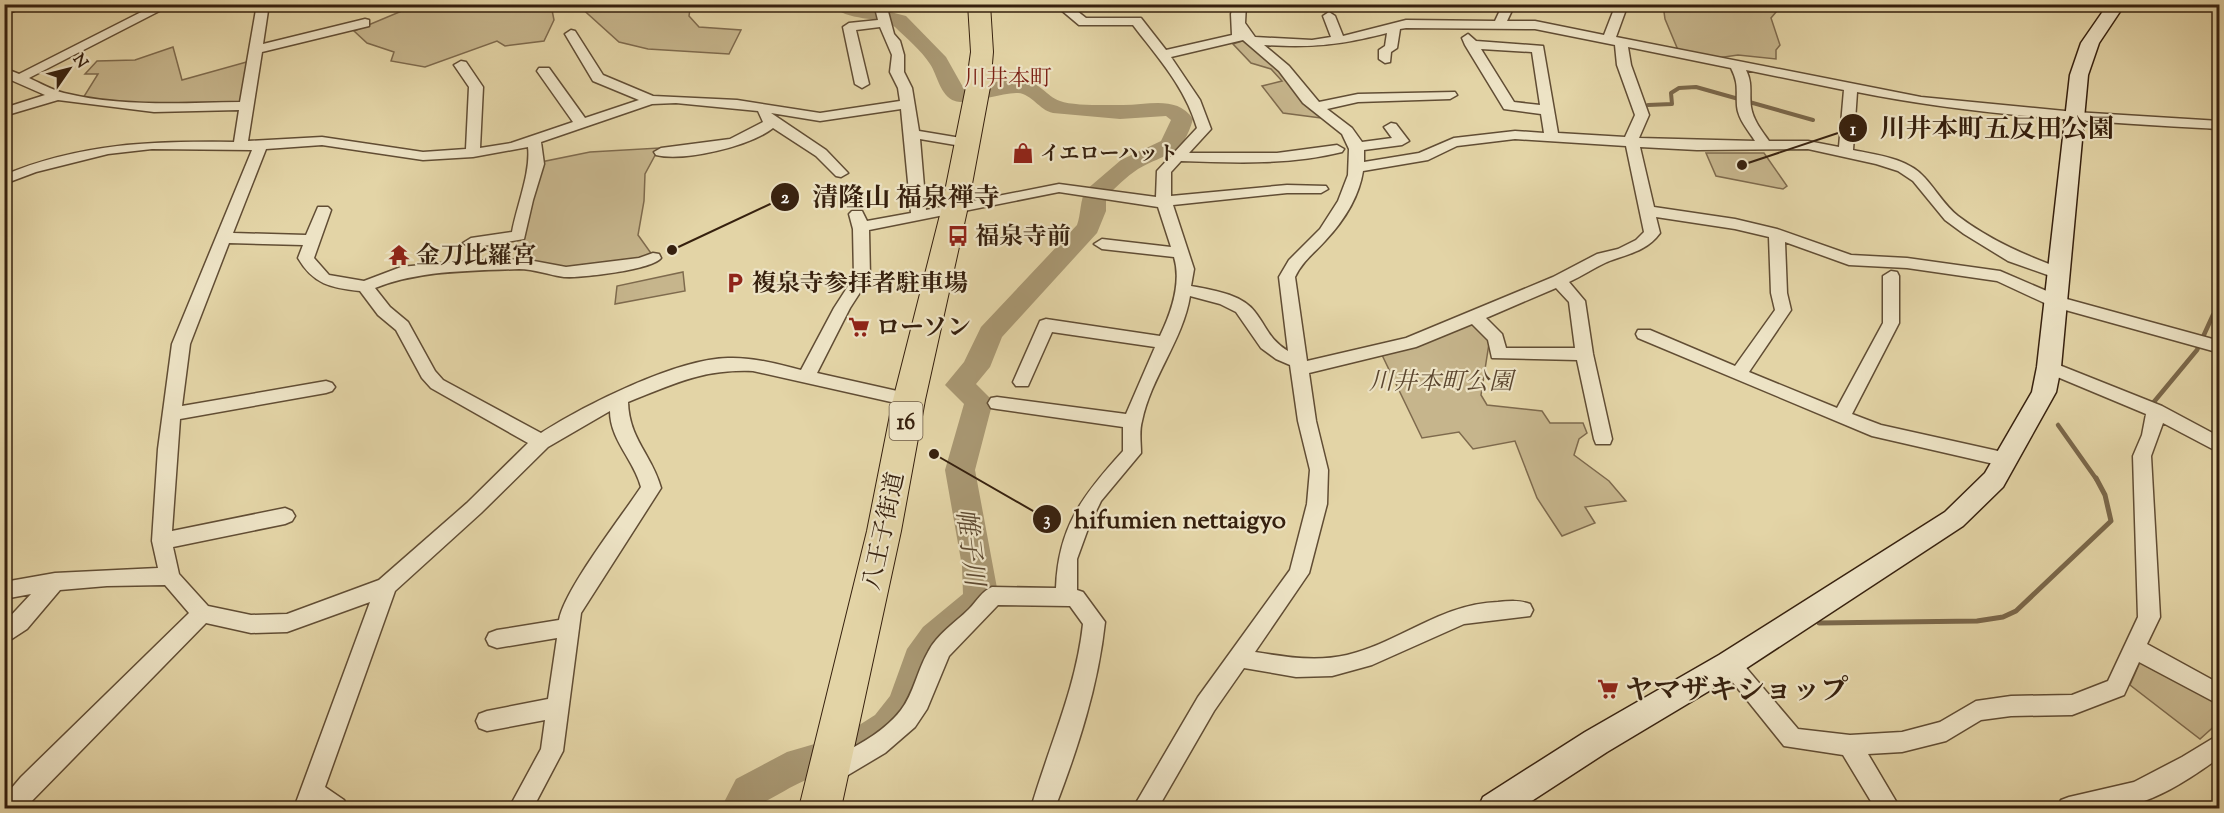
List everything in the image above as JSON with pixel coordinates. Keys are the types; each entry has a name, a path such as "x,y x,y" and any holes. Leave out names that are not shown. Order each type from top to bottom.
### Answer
{"highway":[{"path":"4,9 13,4"},
{"name":"八王子街道","path":"828,772 884,531 909,400 968,143 982,52 979,4"}],"street":[{"path":"18,79 167,4"},
{"path":"240,146 256,50 259,16 263,4"},
{"path":"1060,4 1083,22 1137,21 1190,93 1204,129 1164,171 1163,199 1186,269 1179,312 1132,422 1132,453 1093,497 1079,526 1067,559 1066,597"},
{"path":"1145,808 1206,704 1299,573 1317,504 1319,470 1307,421 1287,277 1291,266 1326,231 1351,192 1356,168 1356,147 1347,131 1316,107 1297,88 1282,66 1251,41 1241,27 1238,9 1240,4"},
{"path":"1500,23 1509,4"},
{"path":"1182,289 1223,299 1237,305 1249,315 1260,336 1274,349 1298,365 1410,343 1559,281 1603,258 1623,253 1642,243 1652,233 1632,143 1633,132 1642,115 1615,40 1622,4"},
{"path":"1494,808 1596,742 1729,664 1954,519 1994,480 2044,392 2057,302 2079,75 2090,43 2117,4"},
{"path":"862,84 849,27 882,14 898,55 897,72 905,88 912,134 919,216"},
{"path":"1329,16 1339,41"},
{"path":"256,50 365,23"},
{"path":"1251,41 1312,44 1339,41 1406,24 1535,25 1921,101 2075,116 2220,125"},
{"path":"1464,24 1470,45 1509,106 1547,110"},
{"path":"1161,55 1239,37 1238,28 1241,27"},
{"path":"1385,59 1385,50 1391,48 1394,28"},
{"path":"570,34 598,78 651,100"},
{"path":"1470,45 1538,50 1552,137"},
{"path":"1736,64 1745,82 1744,107 1748,120 1765,146"},
{"path":"461,65 476,87 473,153"},
{"path":"544,71 582,124"},
{"path":"4,72 58,96 154,108 246,106"},
{"path":"1846,152 1851,86"},
{"path":"1316,107 1358,98 1450,95"},
{"path":"4,112 58,96"},
{"path":"4,180 31,169 108,150 152,146 240,146 322,141 423,156 473,153 534,141 651,100 698,100 820,117 907,104"},
{"path":"759,107 767,118 821,153 841,173"},
{"path":"661,152 722,145 762,132 772,121"},
{"path":"1356,147 1402,141 1391,127"},
{"path":"912,134 968,143"},
{"path":"1356,168 1424,158 1454,142 1484,137 1552,137 1632,143 1808,146 1846,152 1903,168 1918,178 1950,217 1969,231 2014,257 2059,274"},
{"path":"471,243 519,236 525,200 537,164 534,141"},
{"path":"261,144 181,344 167,448 162,541 170,577 202,613 251,624 287,623 328,610 386,586 474,508 541,442 579,418 619,399 699,368 727,364 753,366 909,400"},
{"path":"1177,157 1310,154 1337,149"},
{"path":"806,376 842,308 862,277 859,225 954,211 1059,188 1158,201 1303,188 1321,189"},
{"path":"323,210 306,258 314,273 331,283 365,286 401,272 523,264 566,272 642,263 653,258"},
{"path":"1647,211 1735,224 1777,234 1849,260 1907,262 2000,276 2057,302 2220,347"},
{"path":"1738,374 1783,310 1779,293 1777,234"},
{"path":"225,238 312,240"},
{"path":"1102,244 1182,253"},
{"path":"1841,417 1891,323 1891,276"},
{"path":"1559,281 1577,301 1584,354 1603,439"},
{"path":"365,286 384,311 402,326 414,344 428,374 437,384 541,442"},
{"path":"1474,316 1496,338 1498,354 1584,354"},
{"path":"1022,382 1046,325 1165,343"},
{"path":"1644,334 1878,431 2007,460"},
{"path":"2049,367 2156,411 2220,446"},
{"path":"172,414 326,387"},
{"path":"521,808 552,751 560,707 571,612 582,590 651,488 649,476 621,432 618,420 619,399"},
{"path":"997,403 1132,422"},
{"path":"1729,664 1792,739 1850,746 1902,742 1946,731 1976,711 2011,706 2072,705 2116,688 2149,617 2142,456 2151,435 2156,411"},
{"path":"162,541 285,516"},
{"path":"4,591 55,581 107,575 170,577"},
{"path":"4,635 20,623 55,581"},
{"path":"308,803 386,586"},
{"path":"828,772 895,733 916,709 931,667 941,649 987,605 992,596 1076,598 1087,609 1094,622 1092,649 1043,808"},
{"path":"1237,658 1292,667 1334,667 1390,648 1453,618 1481,610 1523,610"},
{"path":"10,808 29,785 202,613"},
{"path":"497,639 569,627"},
{"path":"2134,648 2220,694"},
{"path":"487,720 560,707"},
{"path":"2069,808 2138,792 2190,765 2220,744"},
{"path":"1850,746 1888,808"},
{"path":"308,803 325,798 336,808"}],"green space":[{"path":"416,5 551,5 554,20 544,41 505,46 497,41 425,67 391,61 394,52 367,43 354,31"},
{"path":"578,5 737,5 735,7 690,9 689,16 699,27 741,30 729,54 648,49 619,42"},
{"path":"1663,5 1782,5 1771,18 1780,45 1776,50 1776,59 1738,55 1717,58 1678,50 1665,19"},
{"path":"1245,40 1273,64 1321,118 1283,113 1262,86 1282,81 1271,69 1251,63 1233,44"},
{"path":"173,47 182,80 250,61 243,104 161,105 83,98 98,74 85,74 97,61 135,60"},
{"path":"659,148 645,174 644,201 638,235 653,256 562,269 517,263 541,162 590,152"},
{"path":"1706,153 1764,153 1787,186 1783,189 1716,176"},
{"path":"683,272 685,291 615,304 617,286"},
{"name":"川井本町公園","path":"1473,320 1490,337 1481,395 1487,405 1542,411 1550,423 1583,423 1587,433 1579,439 1574,455 1609,481 1626,501 1585,507 1595,523 1562,536 1537,498 1515,441 1473,449 1459,432 1422,438 1382,355 1408,349"},
{"path":"2140,662 2219,698 2219,722 2200,739 2130,685"}],"waterway":[{"name":"帷子川","path":"740,808 749,791 800,764 851,750 888,726 900,713 907,699 919,659 935,637 970,610 978,600 981,588 978,566 960,470 979,401 959,385 976,367 990,333 1088,228 1094,211 1094,195 1129,165 1169,146 1179,131 1182,119 1176,112 1168,109 1120,112 1053,107 1036,92 1025,87 1002,87 960,96 953,90 939,61 899,20 862,13 841,4"},
{"path":"1648,105 1672,104 1671,93 1679,88 1696,87 1813,120"},
{"path":"2153,403 2197,350 2213,315 2220,307"},
{"path":"2058,425 2097,480"},
{"path":"1819,623 1977,621 2003,617 2016,611 2111,521 2105,495 2096,478"}],"place":[{"name":"イエローハット","path":"1023,153"},
{"name":"川井本町五反田公園","path":"1742,165"},
{"name":"福泉寺前","path":"958,236"},
{"name":"清隆山 福泉禅寺","path":"672,250"},
{"name":"金刀比羅宮","path":"399,255"},
{"name":"複泉寺参拝者駐車場","path":"735,283"},
{"name":"ローソン","path":"859,327"},
{"name":"hifumien nettaigyo","path":"934,454"},
{"name":"ヤマザキショップ","path":"1608,689"}],"district":[{"name":"川井本町","path":"1008,77"}]}
